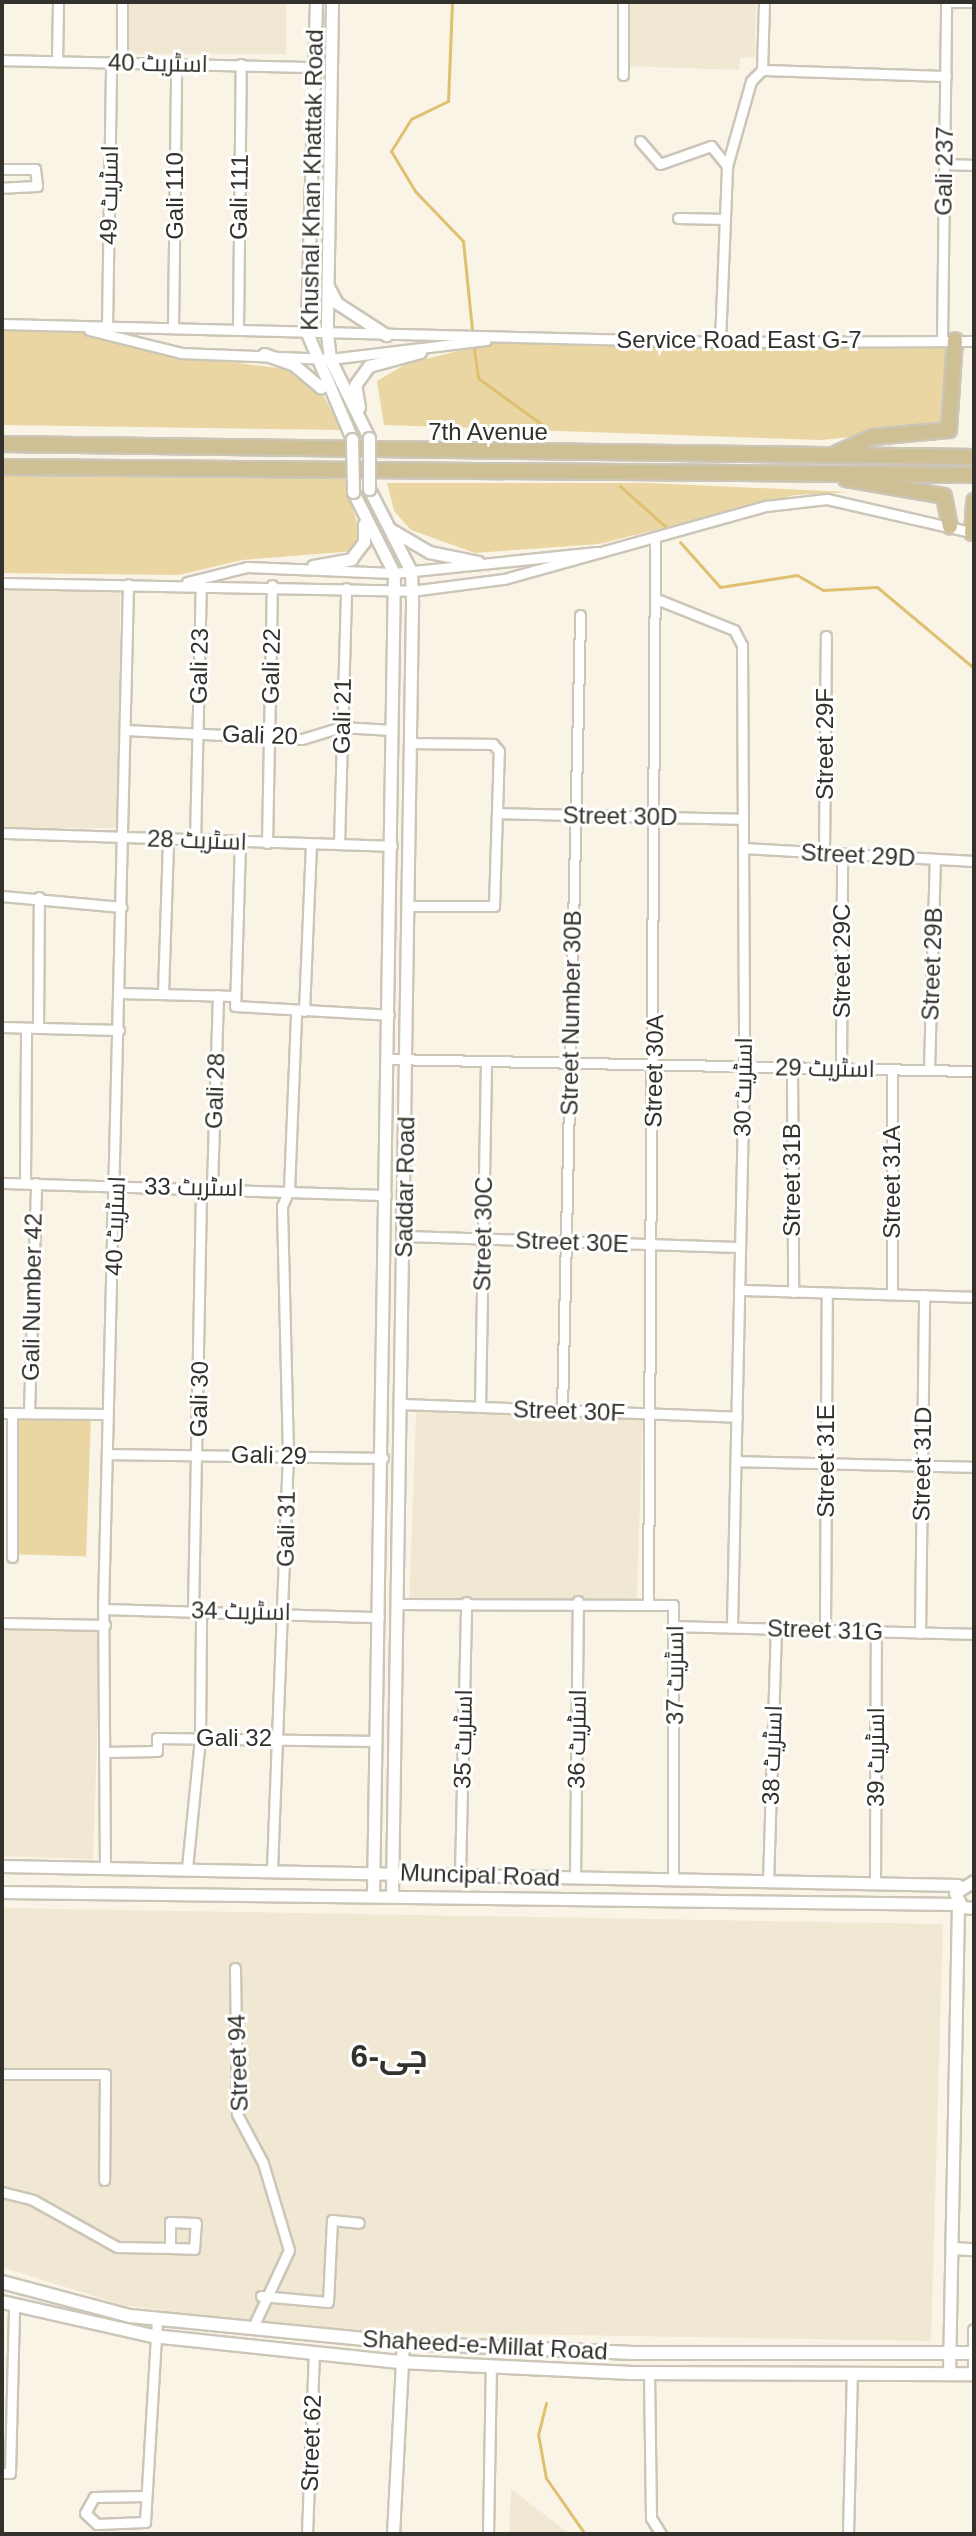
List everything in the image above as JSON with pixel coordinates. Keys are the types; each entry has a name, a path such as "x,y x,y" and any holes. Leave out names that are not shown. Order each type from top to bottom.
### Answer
{"main road":[{"path":"833,455 873,437 949,430 949,340"},
{"name":"7th Avenue","path":"3,444 265,453 974,457"},
{"name":"7th Avenue","path":"2,467 275,473 974,475"},
{"path":"828,473 944,496 950,526"},
{"path":"973,533 974,501"},
{"name":"Shaheed-e-Millat Road","path":"2,2282 157,2319 403,2343 633,2353 974,2353"},
{"name":"Shaheed-e-Millat Road","path":"8,2304 153,2336 400,2362 632,2373 974,2374"},
{"path":"632,2373 633,2353"}],"street":[{"path":"57,61 58,2"},
{"name":"اسٹریٹ 49","path":"107,326 122,2"},
{"name":"Khushal Khan Khattak Road","path":"316,2 307,333 311,357 352,439 353,492 363,522"},
{"name":"Khushal Khan Khattak Road","path":"332,2 327,334 330,359 369,438 369,489"},
{"path":"623,2 623,75"},
{"path":"720,342 727,166 751,81 762,70 764,2"},
{"path":"946,2 974,2"},
{"name":"Gali 237","path":"946,2 945,164 949,340"},
{"name":"اسٹریٹ 40","path":"2,60 314,67"},
{"name":"Gali 110","path":"173,327 176,64"},
{"name":"Gali 111","path":"238,330 241,64"},
{"path":"762,70 946,76"},
{"path":"640,141 660,164 711,146 727,166"},
{"path":"945,164 974,165"},
{"path":"2,169 36,170 36,187 2,188"},
{"path":"678,218 725,219"},
{"path":"327,284 337,303 386,335"},
{"name":"Service Road East G-7","path":"2,324 720,342 974,341"},
{"name":"Service Road East G-7","path":"81,328 181,353 330,359 420,352 505,336"},
{"path":"364,426 355,385 361,374 420,352"},
{"path":"264,354 311,377 343,417"},
{"name":"Saddar Road","path":"369,489 411,571 407,1059 392,1895"},
{"path":"2,583 201,587 272,585 394,593 504,579 655,541 766,506 827,499 973,533"},
{"path":"313,566 357,554 363,522"},
{"path":"363,522 394,573"},
{"path":"386,526 429,552 478,562"},
{"name":"Street 30A","path":"648,1601 659,600 655,541"},
{"path":"177,585 247,567 313,566 394,573 478,562 608,552"},
{"name":"Saddar Road","path":"373,1894 383,1458 394,573"},
{"name":"اسٹریٹ 40","path":"105,1868 103,1609 107,1414 117,1185 121,907 127,837 128,584"},
{"name":"Gali 22","path":"267,843 272,585"},
{"name":"Gali 23","path":"195,842 201,587"},
{"name":"Gali 21","path":"339,844 346,588"},
{"name":"اسٹریٹ 30","path":"659,600 734,630 742,645 744,1066 732,1627"},
{"name":"Street Number 30B","path":"562,1411 580,615"},
{"name":"Street 29F","path":"824,853 826,636"},
{"name":"Gali 20","path":"126,730 197,732 270,739 302,739 341,727 392,730"},
{"path":"409,906 493,908 498,746 410,743"},
{"name":"Street 30D","path":"497,813 743,819"},
{"name":"اسٹریٹ 28","path":"2,833 195,842 392,846"},
{"path":"163,993 168,841"},
{"path":"234,1001 240,842"},
{"name":"Gali 31","path":"272,1869 285,1612 288,1454 282,1206 289,1190 311,845"},
{"name":"Street 29D","path":"743,848 974,861"},
{"name":"Street 29C","path":"841,1068 842,854"},
{"name":"Street 29B","path":"929,1070 935,859"},
{"path":"2,896 39,897 121,907"},
{"path":"38,1028 39,897"},
{"path":"120,993 218,995 234,1001 300,1011 389,1015"},
{"name":"Gali 28","path":"207,1187 218,995"},
{"path":"2,1027 119,1030"},
{"path":"25,1183 26,1028"},
{"name":"اسٹریٹ 29","path":"389,1059 974,1071"},
{"name":"Street 30C","path":"480,1407 486,1061"},
{"name":"Street 31B","path":"792,1067 793,1292"},
{"name":"Street 31A","path":"892,1069 892,1294"},
{"name":"اسٹریٹ 33","path":"2,1183 207,1187 386,1195"},
{"name":"Gali Number 42","path":"29,1412 36,1183"},
{"name":"Gali 30","path":"187,1868 200,1737 198,1454 207,1187"},
{"name":"Street 30E","path":"404,1236 740,1247"},
{"path":"739,1290 974,1297"},
{"name":"Street 31E","path":"825,1630 827,1293"},
{"name":"Street 31D","path":"920,1633 924,1295"},
{"name":"Street 30F","path":"402,1404 737,1417"},
{"path":"12,1557 7,1413 107,1414"},
{"name":"Gali 29","path":"107,1454 288,1454 383,1458"},
{"path":"736,1461 974,1467"},
{"path":"95,1486 107,1485"},
{"name":"اسٹریٹ 36","path":"575,1877 578,1601"},
{"name":"اسٹریٹ 37","path":"397,1604 648,1601 673,1605 676,1626 673,1879"},
{"name":"اسٹریٹ 35","path":"460,1875 466,1602"},
{"name":"اسٹریٹ 34","path":"103,1609 379,1617"},
{"path":"2,1623 105,1625"},
{"name":"Street 31G","path":"676,1626 974,1634"},
{"name":"اسٹریٹ 38","path":"768,1882 776,1629"},
{"name":"اسٹریٹ 39","path":"875,1883 876,1631"},
{"name":"Gali 32","path":"105,1752 157,1751 157,1738 375,1741"},
{"name":"Muncipal Road","path":"2,1866 958,1885 974,1881"},
{"path":"949,2374 958,1885"},
{"path":"2,1892 373,1894 958,1904 974,1908"},
{"path":"931,1905 958,1928"},
{"name":"Street 94","path":"235,1968 237,2114 263,2163 289,2250 261,2296 252,2329"},
{"path":"2,2074 105,2074 104,2180"},
{"path":"2,2192 33,2200 117,2247 170,2248"},
{"path":"261,2296 328,2302 332,2220 359,2223"},
{"path":"952,2248 974,2249"},
{"path":"2,2473 10,2473 6,2447 8,2304"},
{"path":"146,2496 94,2497 85,2513 97,2524 145,2522 153,2336 157,2319"},
{"path":"974,2330 974,2374"},
{"path":"393,2534 403,2343"},
{"name":"Street 62","path":"307,2534 314,2352"},
{"path":"488,2534 491,2366"},
{"path":"649,2373 651,2518 661,2534"},
{"path":"848,2534 852,2374"}],"shaded area":[{"path":"124,2 286,2 286,54 124,54"},
{"path":"626,2 756,2 755,57 740,58 739,70 625,66"},
{"path":"2,329 79,331 188,357 294,370 323,395 342,430 2,425"},
{"path":"505,339 950,345 948,418 942,428 821,440 384,425 377,381 406,364"},
{"path":"2,474 344,477 361,538 355,551 242,560 179,575 2,573"},
{"path":"387,483 647,483 850,492 795,495 599,544 475,553 411,530 394,511"},
{"path":"2,589 120,589 120,828 2,828"},
{"path":"416,1412 643,1420 636,1607 409,1599"},
{"path":"15,1415 91,1418 86,1557 10,1554"},
{"path":"2,1626 101,1629 93,1859 2,1856"},
{"path":"2,1908 943,1924 931,2341 380,2332 241,2321 122,2305 2,2267"},
{"path":"511,2489 570,2534 509,2534"}],"waterway":[{"path":"452,2 448,101 411,119 391,151 415,191 463,241 472,330"},
{"path":"474,349 478,378 544,426"},
{"path":"620,486 667,528"},
{"path":"680,542 720,587 797,575 823,590 877,587 974,668"},
{"path":"546,2403 538,2434 546,2478 585,2534"}],"district":[{"name":"جی-6","path":"389,2056"}]}
